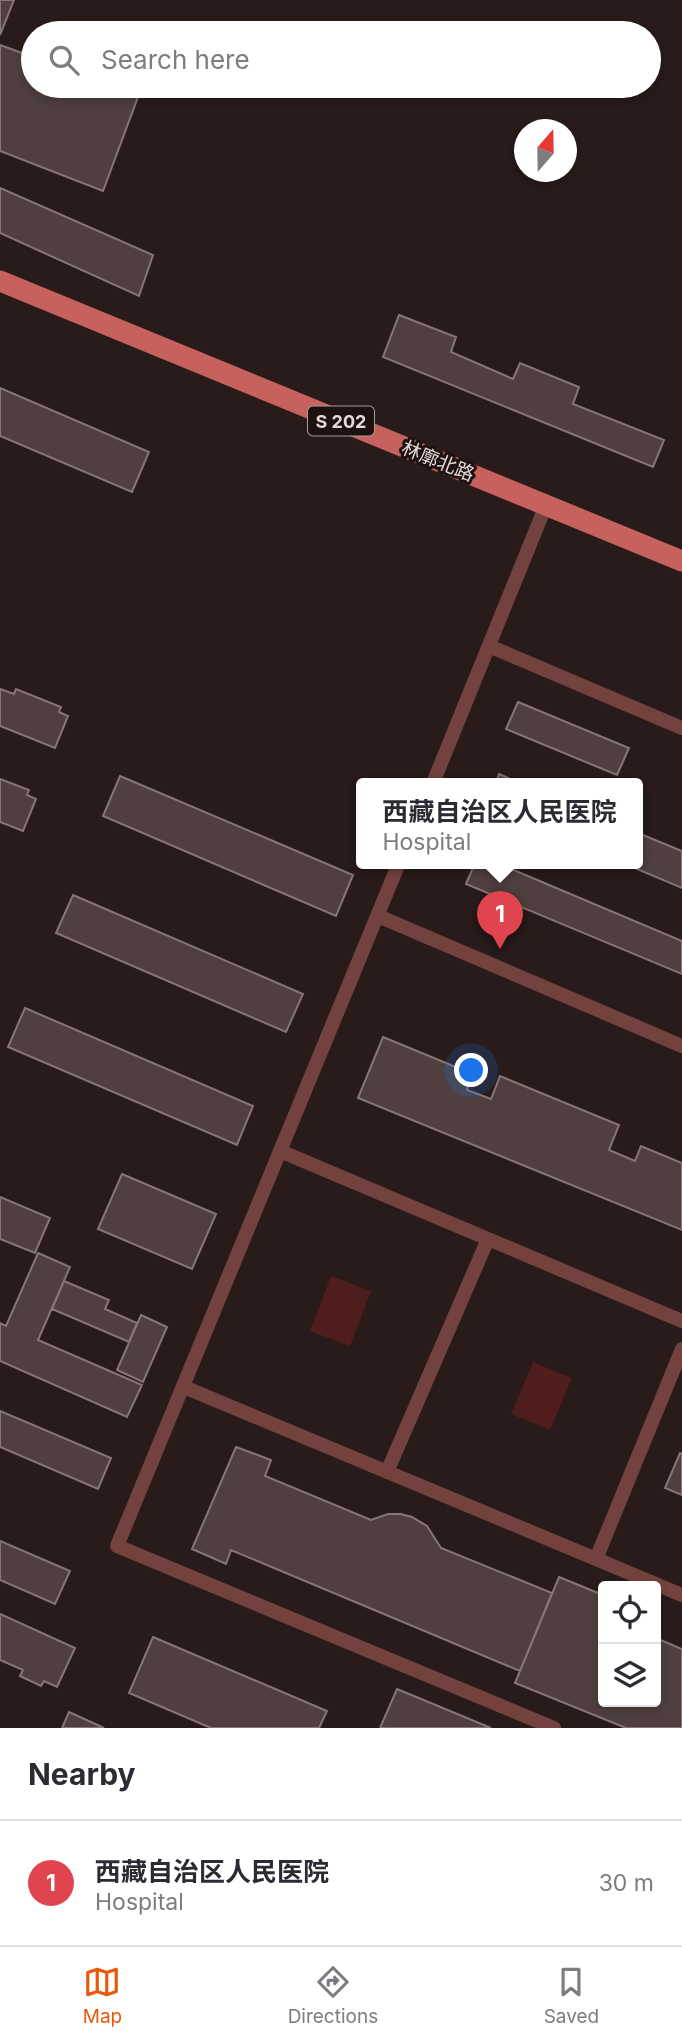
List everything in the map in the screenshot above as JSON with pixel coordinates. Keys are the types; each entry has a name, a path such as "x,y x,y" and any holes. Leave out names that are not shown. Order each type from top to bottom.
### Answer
{"main road":[{"name":"林廓北路","path":"0,281 682,561"}],"lane":[{"path":"435,778 546,505"},
{"path":"489,646 682,728"},
{"path":"398,869 117,1546 554,1728"},
{"path":"378,916 682,1046"},
{"path":"280,1151 682,1321"},
{"path":"387,1472 488,1239"},
{"path":"596,1559 682,1349"},
{"path":"184,1387 682,1595"}],"shaded area":[{"path":"331,1276 371,1291 350,1346 310,1331"},
{"path":"533,1362 572,1378 550,1430 511,1414"}],"building":[{"path":"0,0 14,0 0,35"},
{"path":"0,45 21,53 21,98 138,98 103,191 0,151"},
{"path":"0,188 153,255 139,296 0,233"},
{"path":"399,315 456,337 451,352 513,379 520,363 579,387 573,404 664,440 653,467 383,357"},
{"path":"0,388 149,452 132,492 0,436"},
{"path":"0,689 14,694 16,689 61,707 59,712 68,716 55,748 0,726"},
{"path":"518,702 629,748 617,775 506,729"},
{"path":"120,776 353,875 336,916 103,816"},
{"path":"0,779 29,790 27,795 36,799 23,831 0,822"},
{"path":"643,835 682,851 682,888 637,869 643,869"},
{"path":"472,869 511,869 682,941 682,974 466,884"},
{"path":"73,895 303,994 286,1032 56,933"},
{"path":"25,1008 253,1106 237,1145 8,1047"},
{"path":"383,1037 473,1074 467,1090 491,1099 500,1076 619,1125 609,1150 635,1161 641,1146 682,1163 682,1230 358,1098"},
{"path":"122,1174 216,1214 192,1269 98,1229"},
{"path":"0,1197 50,1218 35,1253 0,1239"},
{"path":"38,1253 70,1267 38,1340 142,1385 127,1417 0,1361 0,1323 6,1326"},
{"path":"64,1281 109,1300 105,1309 137,1323 129,1342 52,1309"},
{"path":"141,1315 167,1327 143,1382 117,1370"},
{"path":"0,1411 111,1458 98,1489 0,1447"},
{"path":"236,1447 271,1460 265,1476 371,1520 388,1514 412,1517 427,1526 441,1548 552,1593 520,1671 231,1550 226,1564 192,1549"},
{"path":"680,1453 682,1454 682,1495 665,1488"},
{"path":"0,1541 70,1571 55,1604 0,1580"},
{"path":"559,1577 598,1593 598,1707 661,1707 661,1640 682,1649 682,1728 626,1728 515,1683"},
{"path":"0,1614 75,1648 57,1687 44,1681 41,1686 20,1676 23,1670 0,1660"},
{"path":"153,1637 327,1711 319,1728 211,1728 129,1693"},
{"path":"397,1689 491,1728 380,1728"},
{"path":"69,1712 104,1728 62,1728"}],"place":[{"name":"西藏自治区人民医院","path":"500,949"}]}
